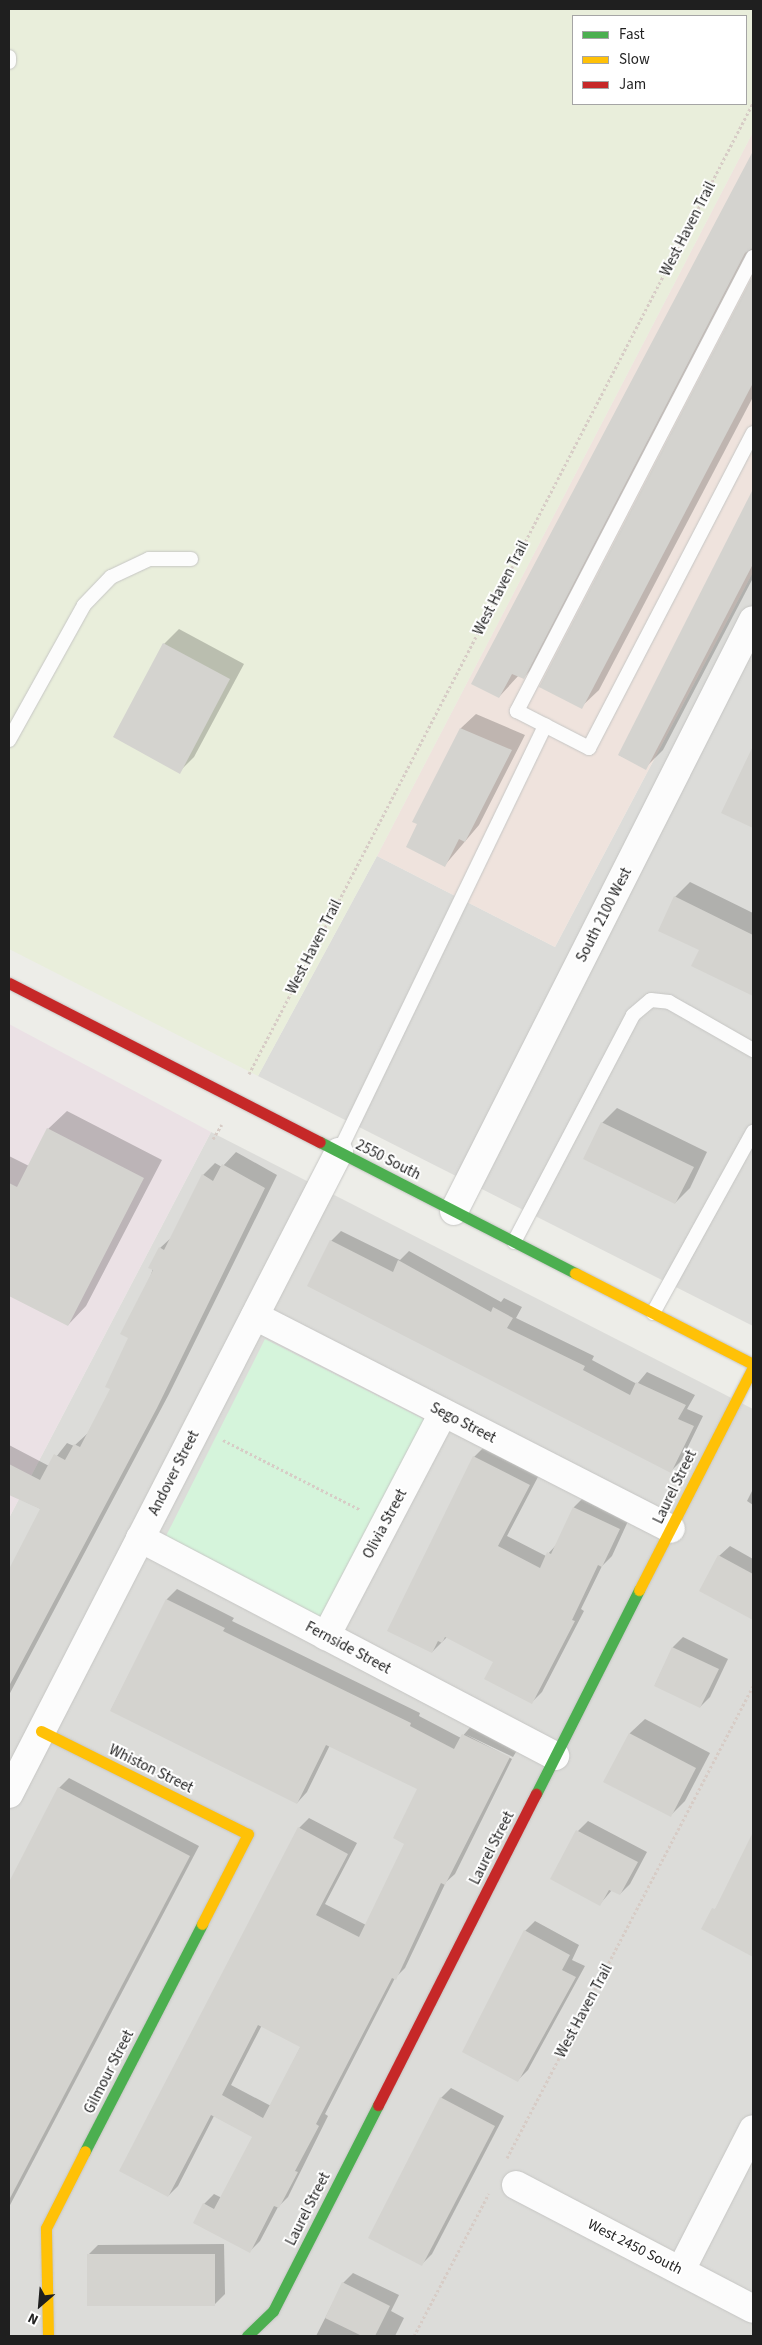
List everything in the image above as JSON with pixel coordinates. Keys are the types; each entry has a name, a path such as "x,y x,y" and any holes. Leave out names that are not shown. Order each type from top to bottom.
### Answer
{"street":[{"name":"South 2100 West","path":"454,1210 753,620"},
{"name":"2550 South","path":"9,983 753,1365"},
{"name":"Andover Street","path":"9,1794 340,1152"},
{"name":"Sego Street","path":"255,1316 671,1529"},
{"name":"Laurel Street","path":"247,2336 273,2312 753,1365"},
{"name":"Olivia Street","path":"326,1636 443,1413"},
{"name":"Fernside Street","path":"140,1538 556,1756"},
{"name":"Whiston Street","path":"41,1731 248,1834"},
{"name":"Gilmour Street","path":"48,2336 46,2228 248,1834"},
{"path":"681,2270 753,2129"},
{"name":"West 2450 South","path":"516,2185 753,2309"}],"lane":[{"path":"9,57 9,62"},
{"path":"753,257 517,711 590,748 753,433"},
{"path":"9,740 84,605 111,577 149,559 192,559"},
{"path":"340,1152 545,726"},
{"path":"514,1242 633,1015 651,1000 669,1002 753,1050"},
{"path":"653,1313 753,1132"}],"path":[{"name":"West Haven Trail","path":"249,1073 753,103"},
{"path":"222,1439 358,1509"},
{"name":"West Haven Trail","path":"506,2160 753,1686"},
{"path":"414,2336 490,2191"}],"shaded area":[{"path":"753,132 753,572 555,947 377,856"},
{"path":"753,572 753,1326 258,1076 377,856 555,947"},
{"path":"9,1024 211,1132 9,1518"},
{"path":"211,1132 753,1409 753,2336 9,2336 9,1518"}],"green space":[{"path":"9,9 753,9 753,132 377,856 258,1076 9,949"},
{"path":"265,1339 427,1421 325,1622 164,1540"}],"building":[{"path":"753,151 753,248 745,253 524,679 512,674 499,698 471,684"},
{"path":"753,275 753,383 582,709 539,687"},
{"path":"753,489 753,564 646,770 618,755"},
{"path":"163,643 230,679 180,774 113,737"},
{"path":"460,728 512,750 465,842 459,839 445,867 406,847 417,824 412,822"},
{"path":"753,746 753,828 721,813"},
{"path":"674,896 753,935 753,996 691,966 699,950 658,931"},
{"path":"601,1122 694,1167 675,1204 583,1159"},
{"path":"47,1128 144,1178 68,1326 9,1296 9,1183 17,1187"},
{"path":"222,1164 265,1188 157,1408 9,1686 9,1569 40,1509 9,1495 9,1464 40,1480 54,1454 65,1460 74,1444 80,1447 110,1389 105,1387 128,1338 120,1334 153,1270 148,1268 159,1247 164,1250 202,1174 213,1181"},
{"path":"330,1240 393,1272 398,1260 491,1312 493,1307 513,1318 507,1328 585,1366 583,1370 630,1395 636,1382 686,1405 678,1419 694,1426 671,1473 307,1286"},
{"path":"473,1456 530,1485 498,1546 540,1568 547,1552 551,1554 573,1507 620,1529 602,1567 598,1565 572,1620 575,1621 532,1704 484,1679 493,1662 445,1637 442,1643 438,1641 432,1653 387,1631"},
{"path":"718,1555 753,1574 753,1620 699,1591"},
{"path":"166,1599 225,1628 223,1631 411,1723 410,1726 454,1749 462,1734 510,1757 445,1885 441,1883 396,1980 392,1978 316,2124 319,2126 295,2171 298,2172 279,2208 274,2206 250,2253 193,2223 203,2203 214,2209 252,2137 211,2115 168,2197 119,2171 298,1827 348,1854 316,1915 359,1937 404,1844 393,1838 417,1789 326,1745 297,1804 110,1711","holes":["258,2025 300,2047 263,2118 222,2095"]},
{"path":"672,1647 719,1669 700,1708 654,1686"},
{"path":"629,1733 696,1768 671,1817 603,1782"},
{"path":"58,1787 190,1856 9,2200 9,1882"},
{"path":"576,1830 638,1862 620,1895 609,1890 600,1906 550,1879"},
{"path":"753,1832 753,1957 701,1929 712,1908 715,1909"},
{"path":"524,1930 570,1955 562,1970 576,1977 518,2082 462,2052"},
{"path":"440,2097 495,2126 422,2266 368,2238"},
{"path":"87,2254 215,2254 215,2306 87,2306"},
{"path":"342,2282 390,2306 375,2336 362,2336 325,2318"}],"traffic: fast":[{"path":"320,1142 575,1273"},
{"path":"536,1794 639,1590"},
{"path":"85,2151 202,1924"},
{"path":"247,2336 273,2311 378,2105"}],"traffic: slow":[{"path":"575,1273 753,1364"},
{"path":"639,1590 753,1367"},
{"path":"41,1731 248,1834 202,1924"},
{"path":"48,2336 46,2228 85,2151"}],"traffic: jam":[{"path":"9,983 320,1142"},
{"path":"378,2105 536,1794"}]}
